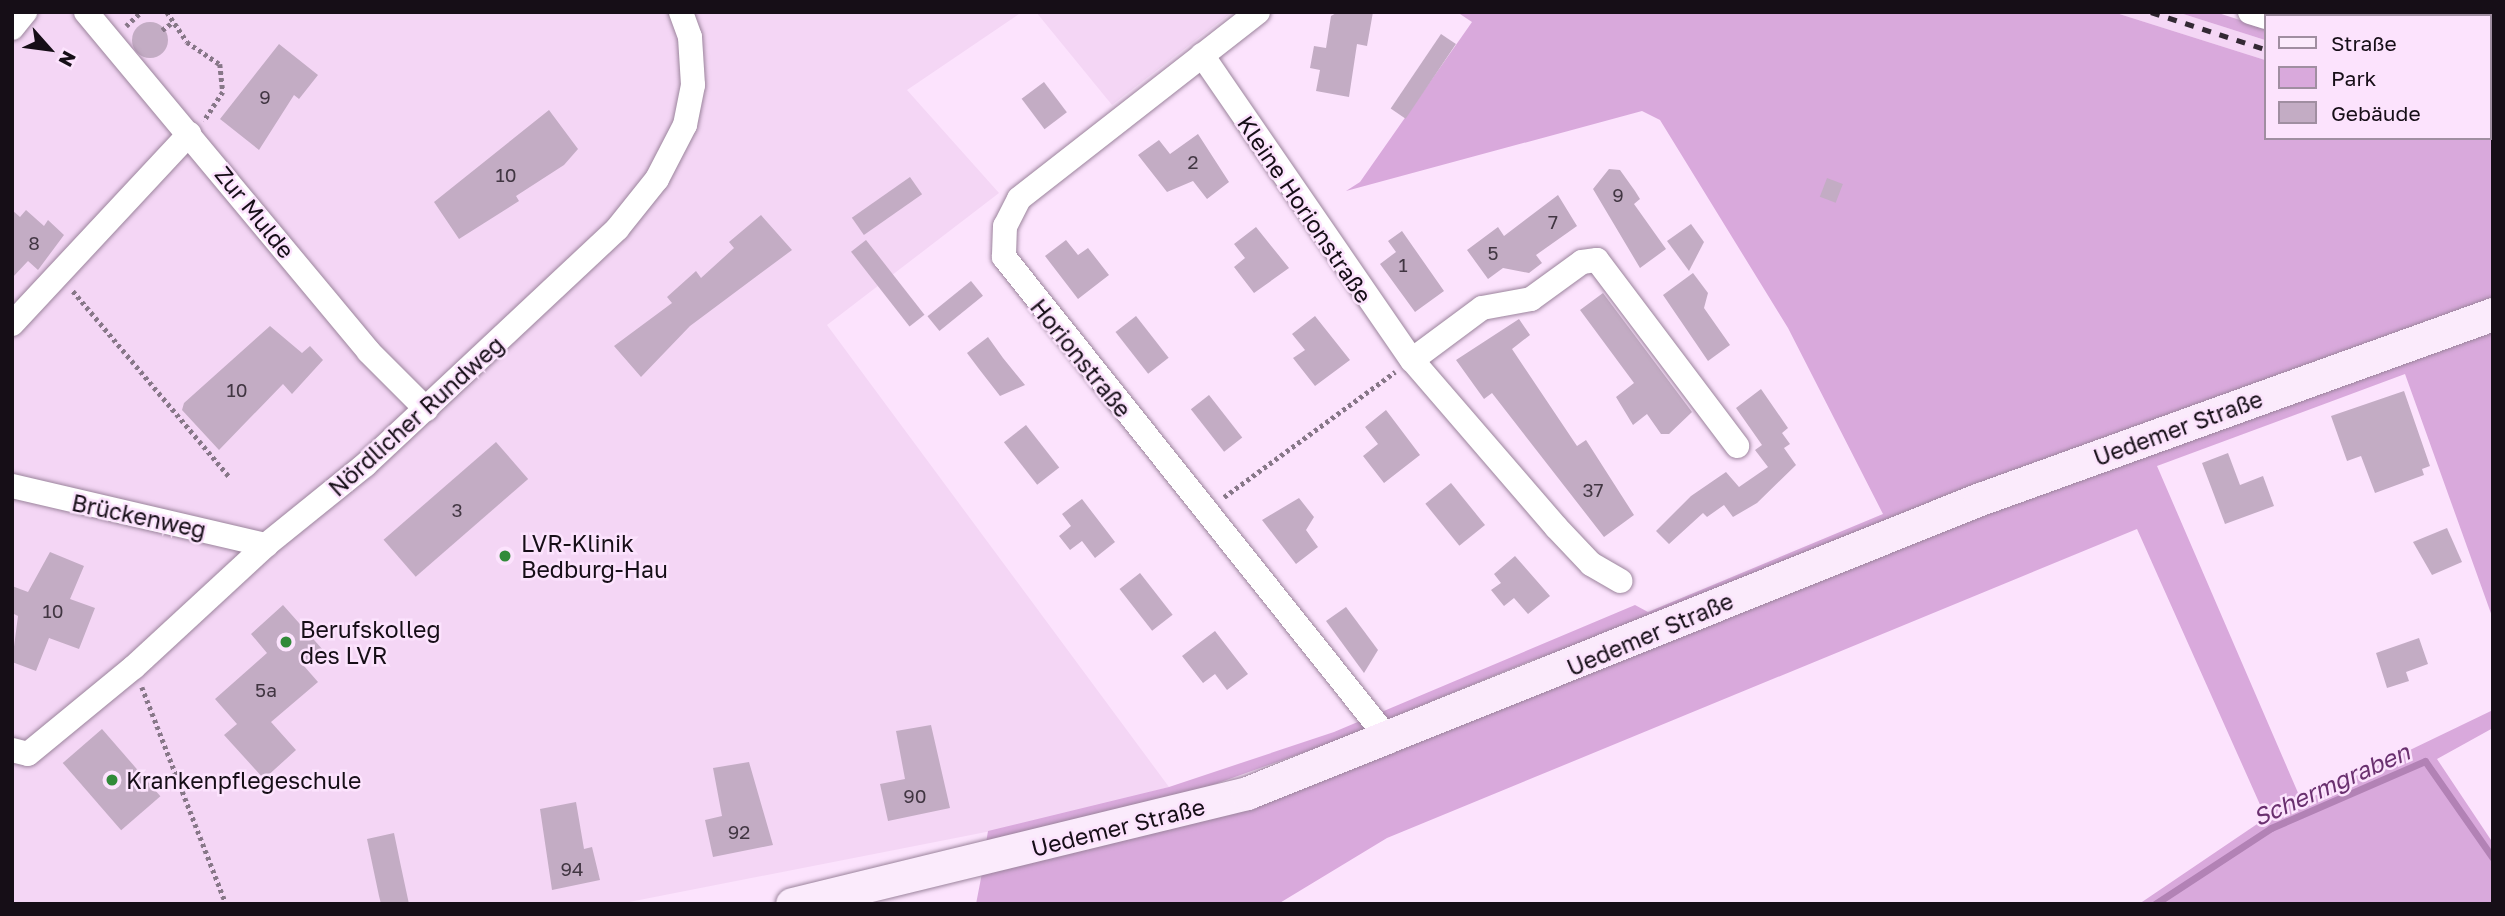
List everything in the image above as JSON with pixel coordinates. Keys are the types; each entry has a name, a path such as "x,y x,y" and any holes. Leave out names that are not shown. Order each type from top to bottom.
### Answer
{"main road":[{"name":"Uedemer Straße","path":"792,904 1198,806 1390,741 1980,499 2493,314"}],"street":[{"path":"12,28 25,12"},
{"name":"Zur Mulde","path":"86,12 369,352 426,409"},
{"name":"Nördlicher Rundweg","path":"18,757 134,667 266,545 426,409 617,229 657,179 685,125 693,85 690,37 681,12"},
{"name":"Horionstraße","path":"1258,12 1019,199 1005,226 1004,257 1204,512 1390,741"},
{"name":"Kleine Horionstraße","path":"1202,55 1412,360 1556,527 1591,564 1620,581"},
{"path":"12,324 189,134"},
{"path":"1412,360 1482,308 1531,299 1583,262 1597,260 1737,446"},
{"name":"Brückenweg","path":"12,486 266,545"}],"path":[{"path":"167,12 187,42 220,64 223,92 189,134"},
{"path":"162,30 173,22"},
{"path":"59,274 229,476"},
{"path":"1204,512 1412,360"},
{"path":"134,667 226,904"}],"shaded area":[{"name":"LVR-Klinik Bedburg-Hau","path":"12,12 1022,12 907,90 999,193 827,325 1169,787 1042,821 619,904 12,904"},
{"path":"1036,12 1232,12 1112,105"},
{"path":"2113,12 2177,12 2264,40 2264,60"}],"green space":[{"path":"1457,12 2113,12 2264,60 2264,140 2491,140 2493,124 2493,303 1650,623 1530,661 1325,745 1204,788 985,849 988,831 1169,787 1334,732 1635,605 1648,612 1883,514 1788,328 1660,120 1642,111 1346,191 1360,182 1472,22"},
{"path":"2177,12 2215,12 2264,28 2264,40"},
{"path":"2493,327 2493,619 2405,374 2157,466 2302,802 2493,710 2493,728 2437,759 2493,843 2493,904 2139,904 2266,818 2137,529 1387,838 1278,904 976,904 982,873 1255,806 1881,551"}],"building":[{"path":"1338,12 1373,12 1367,46 1357,44 1349,97 1316,91 1320,70 1310,68 1314,46 1326,48 1331,16"},
{"path":"150,22 163,27 168,40 163,53 150,58 137,53 132,40 137,27"},
{"path":"1441,34 1456,44 1406,119 1391,109"},
{"path":"279,44 318,75 299,99 294,95 259,150 220,119"},
{"path":"1044,82 1067,112 1045,129 1022,99"},
{"path":"549,110 578,149 564,165 516,196 519,201 459,239 434,202"},
{"path":"1198,134 1229,182 1207,199 1193,181 1167,192 1138,155 1159,140 1170,154"},
{"path":"1609,169 1620,170 1635,191 1640,199 1634,204 1666,249 1640,268 1593,189"},
{"path":"910,177 922,194 864,235 852,218"},
{"path":"1827,178 1843,184 1836,203 1820,197"},
{"path":"1558,195 1577,226 1536,255 1542,263 1529,273 1503,268 1488,279 1467,250 1498,227 1504,236"},
{"path":"12,210 20,217 26,210 44,226 48,220 64,235 38,270 28,261 12,278"},
{"path":"761,215 792,250 690,326 641,377 614,346 672,303 667,297 696,271 701,278 734,248 729,242"},
{"path":"1691,224 1704,242 1689,271 1667,241"},
{"path":"1256,227 1289,268 1254,293 1234,267 1245,258 1234,244"},
{"path":"1402,231 1444,291 1415,312 1380,264 1396,252 1388,241"},
{"path":"866,240 924,315 910,327 851,252"},
{"path":"1066,240 1078,255 1088,248 1109,275 1078,299 1045,256"},
{"path":"1693,273 1708,293 1704,308 1730,345 1708,361 1663,295"},
{"path":"971,281 983,296 939,331 927,316"},
{"path":"1603,293 1692,412 1669,434 1661,434 1647,414 1633,425 1616,397 1634,383 1580,310"},
{"path":"1136,316 1169,358 1148,374 1116,332"},
{"path":"1315,316 1350,360 1315,386 1293,358 1305,350 1292,334"},
{"path":"1519,319 1530,335 1512,349 1577,446 1586,440 1634,515 1604,537 1492,393 1484,399 1456,360"},
{"path":"270,326 302,353 310,346 323,360 292,394 283,384 219,450 182,410 184,403"},
{"path":"988,337 1025,385 1000,396 979,369 967,353"},
{"path":"1761,389 1788,428 1782,433 1790,444 1784,448 1796,465 1757,503 1733,517 1724,505 1707,517 1703,513 1669,544 1656,531 1691,496 1726,472 1739,487 1768,467 1755,450 1762,445 1736,408"},
{"path":"2404,391 2430,466 2422,469 2424,475 2375,493 2361,456 2347,461 2331,416"},
{"path":"1209,395 1242,438 1224,452 1191,409"},
{"path":"1386,410 1420,455 1384,483 1363,456 1378,444 1365,427"},
{"path":"1026,425 1059,468 1037,485 1004,442"},
{"path":"496,442 528,479 416,577 384,540"},
{"path":"2228,453 2240,485 2263,476 2274,506 2225,524 2202,463"},
{"path":"1451,483 1485,525 1459,546 1425,504"},
{"path":"1299,498 1314,517 1306,530 1318,547 1296,564 1262,520"},
{"path":"1082,499 1115,542 1095,558 1082,541 1070,550 1059,536 1071,526 1062,514"},
{"path":"2447,528 2462,562 2432,575 2413,542"},
{"path":"50,552 84,566 70,599 95,608 79,649 49,638 36,671 12,662 18,616 12,613 12,586 28,592"},
{"path":"1515,556 1550,596 1528,614 1514,598 1504,606 1491,590 1501,583 1494,574"},
{"path":"1140,573 1173,615 1152,631 1120,589"},
{"path":"283,605 323,650 304,666 318,682 271,722 296,750 264,779 224,735 237,724 215,699 267,653 251,634"},
{"path":"1346,607 1378,650 1364,673 1326,621"},
{"path":"1215,631 1248,674 1227,690 1215,674 1203,683 1182,656"},
{"path":"2419,638 2428,664 2406,672 2409,681 2387,688 2376,653"},
{"path":"931,725 950,808 888,821 880,784 905,779 896,731"},
{"name":"Krankenpflegeschule","path":"102,729 160,796 121,830 63,763"},
{"path":"749,762 773,845 713,857 705,820 722,816 713,768"},
{"path":"576,802 584,849 592,847 600,880 552,890 540,809"},
{"path":"394,833 409,904 381,904 379,896 367,839"}],"waterway":[{"name":"Schermgraben","path":"2155,904 2271,828 2425,761 2493,858"}],"railway":[{"path":"2151,12 2264,49"}],"place":[{"name":"LVR-Klinik Bedburg-Hau","path":"505,556"},
{"name":"Berufskolleg des LVR","path":"286,642"},
{"name":"Krankenpflegeschule","path":"112,780"}]}
